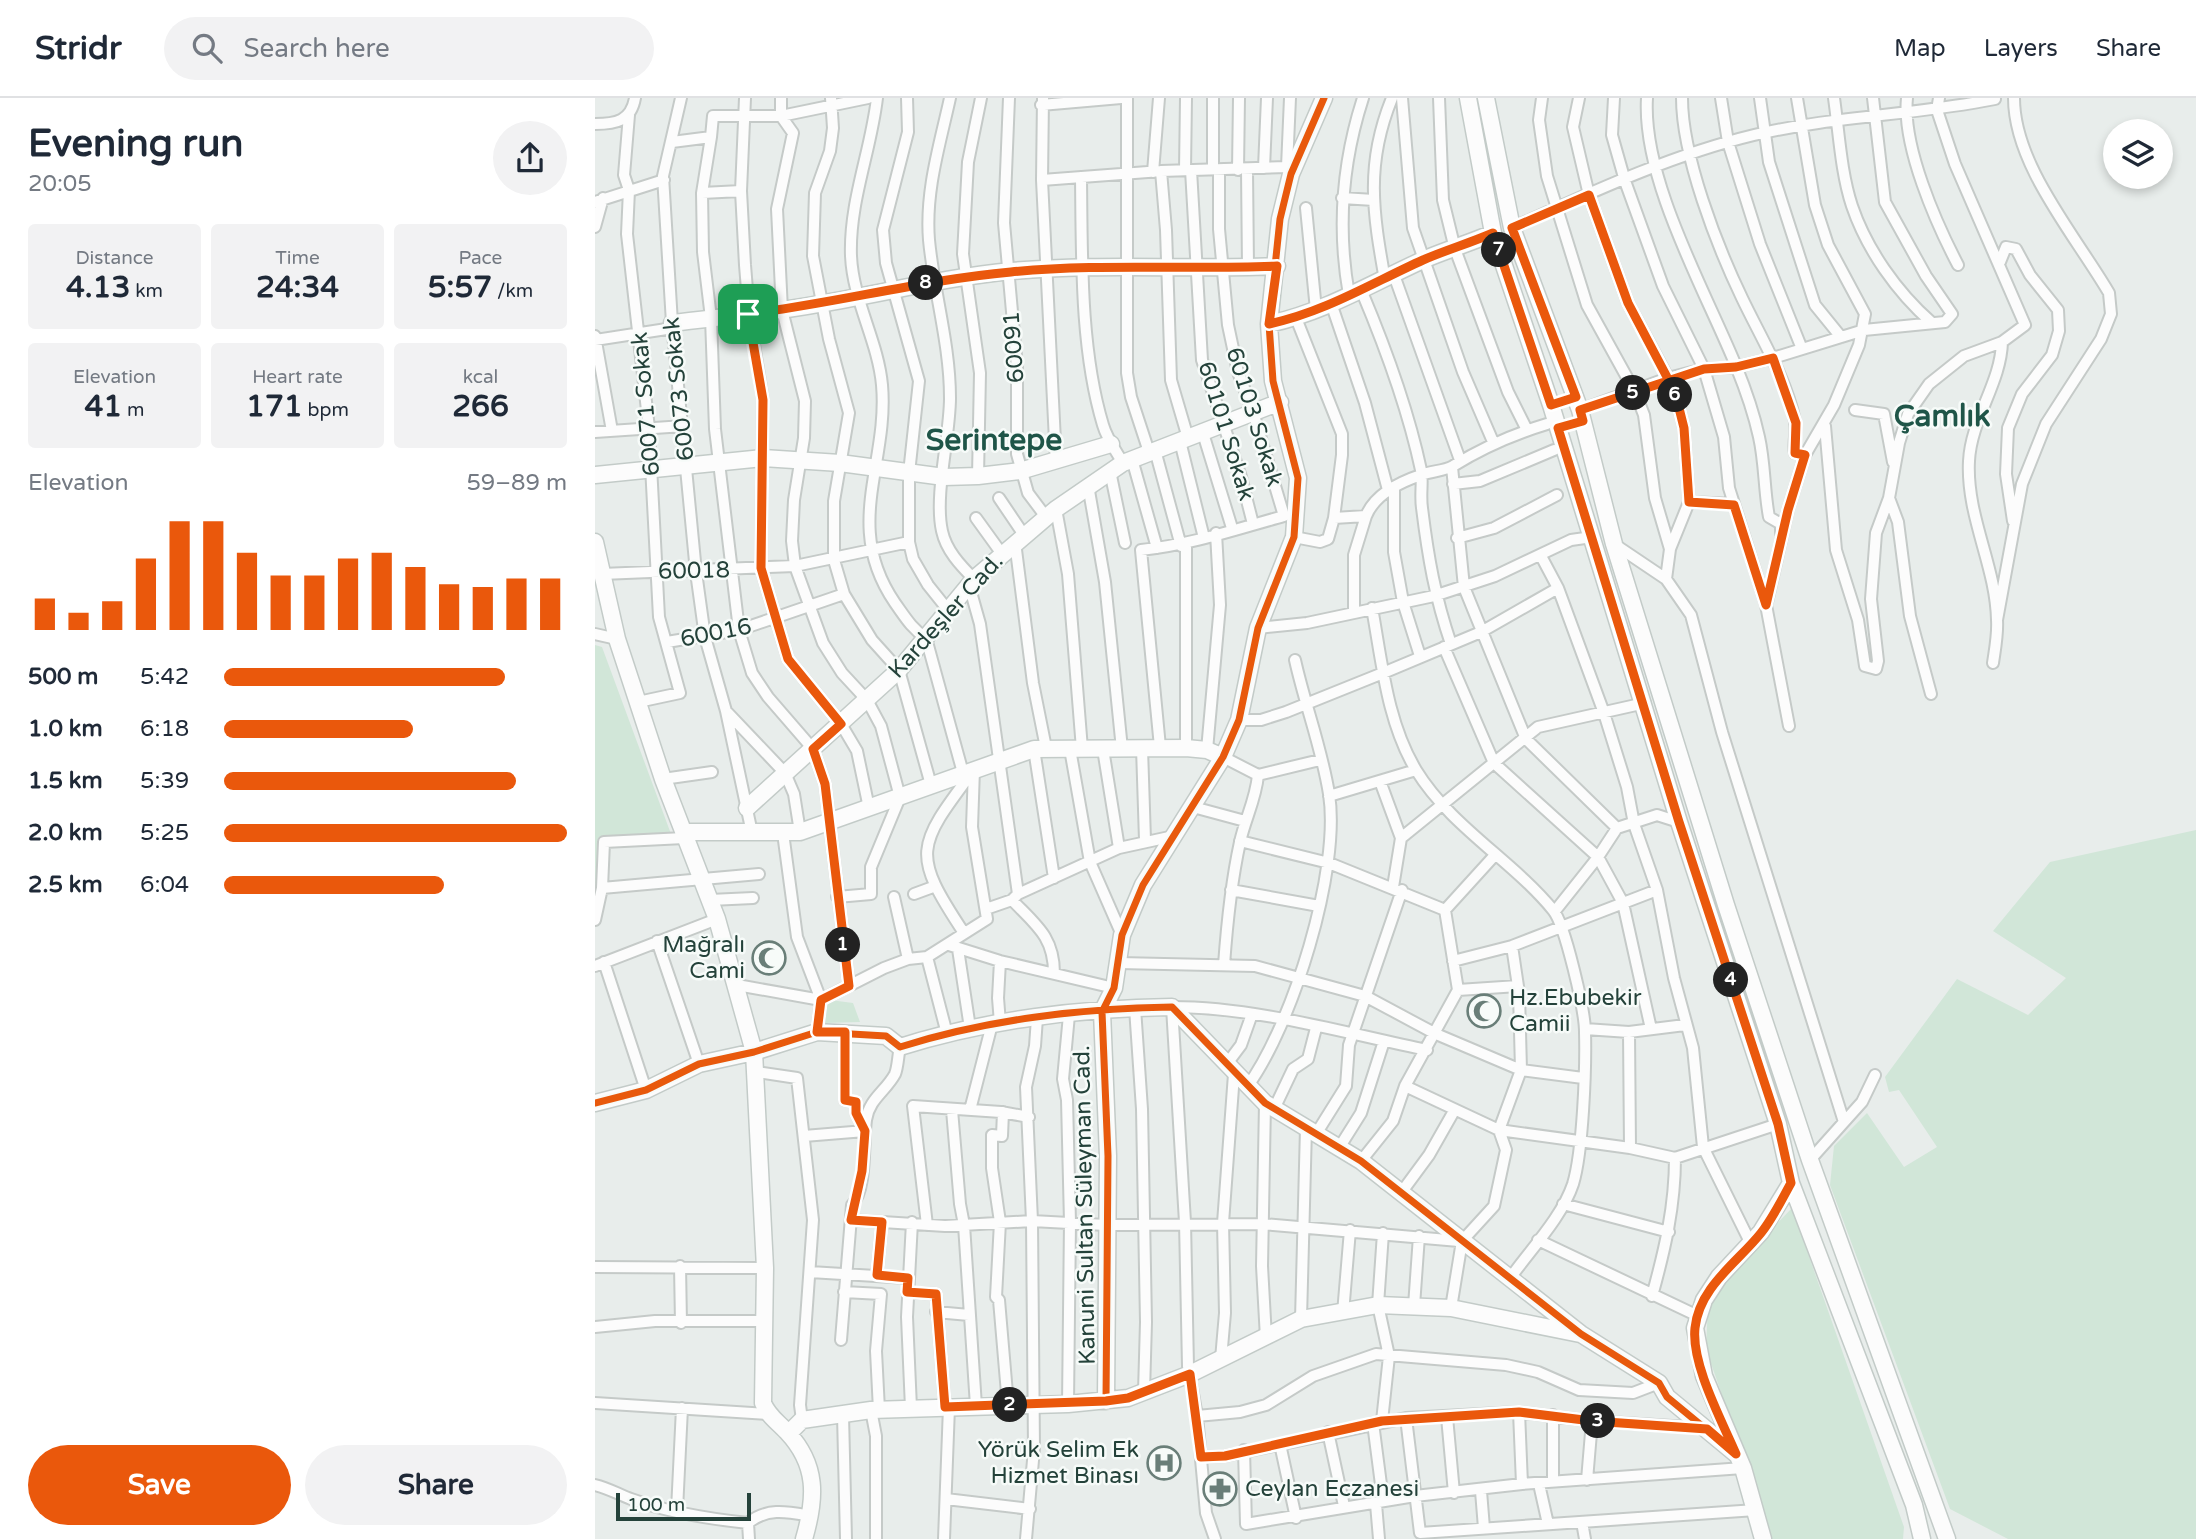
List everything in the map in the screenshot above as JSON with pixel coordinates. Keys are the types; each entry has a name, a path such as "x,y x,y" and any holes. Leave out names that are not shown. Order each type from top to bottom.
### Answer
{"street":[{"name":"60071 Sokak","path":"635,98 629,115 624,175 629,190 628,234 641,334 649,428 659,571 659,617 680,693 638,702"},
{"name":"60073 Sokak","path":"681,98 664,180 673,325 696,572 705,637 726,711 752,833"},
{"path":"745,98 741,191 748,314 763,400 761,568 774,620 788,659 841,724 857,751 869,808"},
{"path":"781,98 781,116 793,133 777,209 782,310 805,401 802,461 794,500 792,541 795,566 809,607 830,653 842,673 867,700 881,726 900,797 871,867 871,894 837,897"},
{"path":"849,986 825,784 813,749 762,689 752,673 739,630 719,460 711,318 703,252 702,193 713,116 781,116 831,101 867,98"},
{"path":"737,985 821,1000 908,959 927,957 954,947 964,933 987,919 972,827 969,771 926,638 914,630 880,581 872,552 869,516 873,468 883,414 882,384 856,295 851,257 852,221 873,131 877,98"},
{"path":"901,98 908,98 908,132 883,230 886,264 919,381 909,473 909,542 913,559 928,585 948,610"},
{"path":"950,98 933,164 929,237 949,368 949,427 942,532 954,558 971,582 980,624 1000,761 1015,897 1052,946 1054,974"},
{"path":"978,475 980,373 965,277 965,198 968,162 981,98"},
{"name":"60091","path":"1009,98 1004,223 1017,367 1017,454 1020,471"},
{"path":"1056,461 1045,268 1042,102 1121,98"},
{"path":"1127,98 1127,373 1131,397 1183,545 1186,748"},
{"path":"1159,98 1157,172 1167,269 1171,380 1190,436 1232,528"},
{"name":"60101 Sokak","path":"1186,98 1188,170 1198,269 1202,360 1253,524"},
{"name":"60103 Sokak","path":"1160,747 1141,550 1183,545 1232,528 1290,515 1238,372 1228,324 1219,229 1213,98"},
{"path":"1239,98 1248,267"},
{"path":"1264,168 1267,98"},
{"path":"1042,180 1188,170 1264,168 1289,171 1290,98"},
{"name":"Kanuni Sultan Süleyman Cad.","path":"1106,1401 1108,1156 1102,1012 1114,988 1122,935 1143,885 1223,757 1238,720 1258,628 1294,537 1290,515 1298,478 1270,363 1269,324 1280,219 1289,171 1324,98"},
{"path":"1363,98 1354,126 1342,198 1342,256 1355,294 1386,348 1422,474 1420,493 1434,596 1448,645 1494,763 1598,857 1623,903 1651,1029"},
{"path":"1392,98 1380,126 1372,171 1374,200 1389,278 1456,463 1453,484 1464,587 1526,739 1617,828"},
{"path":"1402,98 1413,228 1463,372 1494,444"},
{"path":"1439,98 1443,200 1455,249 1508,392 1527,430"},
{"path":"1468,98 1493,233 1551,405 1553,426 1645,703 1679,822 1778,1124 1791,1183 1914,1505 1922,1539"},
{"path":"1486,98 1512,228 1580,409 1614,544 1726,905 1810,1160 1947,1539"},
{"path":"1542,98 1539,121 1541,149 1587,305 1635,392 1644,415 1655,498 1670,549"},
{"path":"1579,98 1573,127 1589,195 1628,303 1668,379 1684,428 1689,502 1670,549 1666,579"},
{"path":"1613,98 1612,135 1625,181 1663,286 1704,369 1724,437 1734,505 1766,605 1789,726"},
{"path":"1647,98 1646,115 1656,167 1698,284 1736,367 1759,438 1769,517 1781,524 1782,547"},
{"path":"1682,98 1691,155 1714,230 1740,295 1773,358 1796,423 1795,453 1805,455"},
{"path":"1721,98 1728,142 1772,280 1795,325 1802,349"},
{"path":"1760,98 1769,162 1815,305 1841,337"},
{"path":"1766,605 1782,547 1788,510 1805,455 1825,426 1864,330 1865,314 1828,245 1815,205 1797,98"},
{"path":"1834,98 1852,204 1867,242 1893,280 1931,322"},
{"path":"1354,613 1354,555 1370,507 1391,488 1456,463 1527,430 1553,426 1580,409 1668,379 1704,369 1736,367 1773,358 1864,330 1945,322 1952,314 1926,276 1885,202 1873,98"},
{"path":"1907,98 1905,114 1917,162 1944,239 1958,265"},
{"path":"1825,426 1836,550 1858,620 1865,666 1876,668 1878,661 1871,600 1876,533 1889,498 1908,414 1929,384 1964,356 2002,342 2025,325 2008,290 2000,262 1975,215 1937,110 1938,98"},
{"path":"1993,663 1997,620 2022,484 2046,424 2101,339 2112,314 2109,293 2034,172 2014,123 2014,98"},
{"path":"1512,228 1656,167 1728,142 1837,118 1873,113 1905,114 1995,99"},
{"path":"831,101 833,128 829,151 815,192 813,256 834,359 848,400 849,413 834,500 834,560 844,594 872,640 899,670 931,785"},
{"path":"595,124 612,124 629,115"},
{"path":"672,142 711,137"},
{"path":"1081,177 1083,265 1093,382 1103,427 1122,464 1157,548"},
{"path":"595,227 599,200 664,180"},
{"path":"702,193 741,191"},
{"path":"1342,198 1374,200"},
{"path":"1305,208 1324,307 1365,403 1391,488 1394,552 1403,602 1420,656"},
{"path":"1269,324 1296,318 1324,307 1424,260 1493,233"},
{"path":"2000,262 2006,247 2016,248 2030,275 2058,310 2059,331 2052,355 2022,394 2008,428 2006,474 2015,530"},
{"path":"612,431 595,338 641,334 711,318 782,310 934,281 1045,268 1083,265 1167,269 1277,266"},
{"path":"1294,537 1320,542 1328,539 1334,519 1342,455 1342,434 1296,318"},
{"path":"1997,620 1972,503 1969,461 1977,418 2002,356 2002,342"},
{"name":"Kardeşler Cad.","path":"747,808 899,670 971,582 1051,513 1122,464 1223,422 1280,402"},
{"path":"1551,405 1580,409"},
{"path":"1855,410 1884,414 1894,469"},
{"path":"595,432 684,426"},
{"path":"1190,436 1204,538"},
{"path":"595,475 719,460 763,458 840,463 944,477 978,475 1020,471 1111,444"},
{"path":"1453,484 1480,481 1555,450"},
{"path":"1122,464 1125,543"},
{"path":"1020,471 1028,493 1051,513 1068,574 1076,749 1090,862 1122,935"},
{"path":"1088,485 1105,582 1122,749"},
{"path":"1457,538 1494,528 1557,495"},
{"path":"999,498 1020,538 1054,878"},
{"path":"1889,498 1898,522 1910,616 1931,694"},
{"path":"1689,502 1734,505"},
{"path":"1334,519 1366,516"},
{"path":"976,518 1002,554"},
{"path":"1207,750 1220,605 1216,533"},
{"path":"1258,628 1307,623 1434,596 1541,556 1571,540 1591,537"},
{"path":"595,542 617,639 663,779 717,919 754,1052 765,1268 763,1403 767,1414 789,1433 803,1451 810,1468 815,1490 804,1539"},
{"name":"60018","path":"603,574 795,566 872,552 909,542"},
{"path":"1614,544 1666,579 1691,615 1722,732 1844,1122"},
{"path":"1541,556 1558,589 1604,713 1627,787 1634,824 1657,890 1685,1025 1693,1048 1703,1147 1751,1244"},
{"path":"1238,720 1261,720 1305,705 1481,632 1558,589"},
{"name":"60016","path":"667,642 739,630 844,594"},
{"path":"1372,608 1396,727 1416,770 1442,803 1555,911 1561,926 1585,1029 1579,1141 1573,1184 1563,1204 1511,1277"},
{"path":"595,634 617,639"},
{"path":"1247,1087 1265,1063 1285,1021 1329,863 1329,796 1295,660"},
{"path":"1401,838 1538,727 1645,703"},
{"path":"1186,710 1210,709"},
{"path":"726,711 785,773 794,794 791,832 797,937 821,1000 817,1032"},
{"path":"595,920 602,888 604,842 683,835 791,832 829,824 969,771 1040,749 1160,747 1207,750 1258,775 1319,760"},
{"path":"1142,748 1145,840"},
{"path":"1103,749 1119,848"},
{"path":"1329,796 1416,770"},
{"path":"964,933 933,887 927,871 926,850 937,818 969,771"},
{"path":"663,779 712,772"},
{"path":"1224,965 1231,890 1245,821 1256,796 1258,775"},
{"path":"1301,1319 1302,1228 1311,1131 1346,1086 1352,1035 1397,888 1401,838 1380,781"},
{"path":"1193,807 1245,821"},
{"path":"1555,911 1598,857 1617,828 1657,815 1679,822"},
{"path":"986,909 1119,848 1145,840 1174,836"},
{"path":"1240,841 1329,863 1397,888 1445,910"},
{"path":"1445,910 1495,855"},
{"path":"602,888 759,874"},
{"path":"914,894 933,887"},
{"path":"1231,890 1319,906"},
{"path":"1454,961 1512,946 1657,890"},
{"path":"894,897 908,959"},
{"path":"710,900 753,898"},
{"path":"1361,1161 1393,1121 1405,1086 1458,990 1445,910"},
{"path":"646,1090 600,964 717,919"},
{"path":"657,941 699,1064"},
{"path":"1451,1308 1462,1241 1494,1206 1506,1150 1499,1130 1505,1106 1521,1070 1518,986 1512,946"},
{"path":"954,947 1000,961 1114,988"},
{"path":"954,947 970,1028"},
{"path":"927,957 947,1034"},
{"path":"970,1110 996,1023 1000,961"},
{"path":"1119,963 1255,966 1365,996 1436,1034 1521,1070 1583,1078"},
{"path":"1458,990 1518,986"},
{"path":"1172,1007 1247,1087 1269,1106 1361,1161 1581,1334 1659,1383 1667,1396 1707,1429 1739,1461"},
{"path":"1172,1007 1185,1222 1190,1374 1206,1513 1215,1539"},
{"path":"900,1047 996,1023 1135,1008 1209,1007 1427,1050"},
{"path":"1135,1008 1142,1109 1142,1224 1146,1322 1143,1392"},
{"path":"1221,1359 1225,1313 1223,1223 1230,1069 1252,1014"},
{"path":"1068,1404 1070,1222 1067,1100 1063,1079 1069,1015"},
{"path":"1026,1539 1030,1509 1034,1404 1029,1117 1026,1087 1035,1046 1037,1018"},
{"path":"1585,1029 1629,1032 1685,1025"},
{"path":"1266,1338 1262,1291 1262,1136 1269,1106 1293,1069 1308,1059 1316,1028"},
{"path":"595,1103 646,1090 699,1064 754,1052 817,1032 886,1036 900,1047"},
{"path":"845,1032 845,1100 856,1102 856,1113 865,1131"},
{"path":"1629,1032 1630,1148"},
{"path":"1339,1148 1361,1113 1384,1041"},
{"path":"841,1340 844,1273 851,1220 862,1171 867,1116 874,1097 895,1074 900,1047"},
{"path":"757,1072 797,1078 813,1220 800,1396 801,1420"},
{"path":"1810,1160 1862,1102 1875,1075"},
{"path":"1405,1086 1499,1130 1630,1148 1675,1158 1778,1124"},
{"path":"927,1225 913,1106 1003,1112 1029,1117"},
{"path":"953,1110 976,1406"},
{"path":"1401,1193 1429,1155 1454,1111"},
{"path":"1003,1112 1002,1136 992,1135 992,1168 1000,1222 996,1297 999,1300 1008,1405"},
{"path":"804,1136 865,1131"},
{"path":"1653,1296 1669,1232 1675,1194 1675,1158"},
{"path":"1763,1539 1739,1461 1702,1367 1695,1328 1704,1300 1719,1277 1761,1232 1791,1183"},
{"path":"1563,1204 1669,1232"},
{"path":"851,1220 927,1225 1031,1221 1106,1225 1185,1222 1263,1224 1462,1241"},
{"path":"877,1275 882,1222"},
{"path":"911,1408 907,1292 912,1222"},
{"path":"1343,1312 1350,1230"},
{"path":"1379,1539 1377,1422 1389,1356 1378,1305 1383,1233"},
{"path":"1414,1306 1419,1236"},
{"path":"1538,1240 1698,1317"},
{"path":"680,1266 681,1323"},
{"path":"595,1267 765,1268"},
{"path":"810,1272 908,1278"},
{"path":"844,1292 881,1294 876,1351 876,1539"},
{"path":"907,1292 936,1294 947,1407 944,1539"},
{"path":"789,1433 801,1420 875,1410 1106,1401 1143,1392 1190,1374 1301,1319 1378,1305 1451,1308 1581,1334"},
{"path":"936,1312 969,1315"},
{"path":"595,1327 655,1321 764,1321"},
{"path":"1196,1416 1240,1412 1266,1405 1313,1376 1376,1354 1506,1365 1538,1372 1579,1390 1633,1393 1659,1383"},
{"path":"595,1403 767,1414"},
{"path":"677,1510 682,1408"},
{"path":"1201,1457 1225,1456 1328,1432 1406,1418 1519,1412 1592,1421 1707,1429"},
{"path":"1519,1412 1522,1484"},
{"path":"843,1415 846,1539"},
{"path":"1553,1415 1553,1481"},
{"path":"1447,1417 1454,1493"},
{"path":"1406,1418 1420,1533 1450,1535 1484,1528 1756,1510"},
{"path":"1587,1480 1592,1421"},
{"path":"1328,1432 1344,1506"},
{"path":"1280,1444 1296,1518"},
{"path":"1244,1450 1246,1524 1296,1518 1344,1506 1415,1496 1553,1481 1587,1480 1739,1461"},
{"path":"1539,1484 1548,1524"},
{"path":"595,1485 629,1498 703,1515 719,1522 748,1523 755,1517 778,1510 811,1516"},
{"path":"1481,1490 1484,1528"},
{"path":"946,1499 1030,1509"},
{"path":"1581,1522 1584,1539"},
{"path":"1943,1522 1952,1528 1956,1539"},
{"path":"748,1523 749,1539"}],"green space":[{"path":"595,645 602,647 671,834 612,837 598,920 595,920"},
{"path":"2196,830 2196,1539 2008,1539 1950,1509 1830,1185 1834,1146 1867,1113 1904,1167 1937,1147 1899,1090 1889,1092 1885,1077 1957,979 2028,1015 2066,978 1993,931 2050,862"},
{"path":"830,1000 853,1003 860,1022 825,1023 822,1020 824,1008"},
{"path":"1792,1208 1904,1527 1903,1539 1772,1539 1706,1349 1708,1304 1742,1260"}],"cycle path":[{"path":"1106,1401 1108,1156 1102,1012 1114,988 1122,935 1143,885 1223,757 1239,720 1258,628 1294,537 1298,478 1273,381 1269,324 1280,219 1291,174 1324,98"},
{"path":"595,1103 646,1090 699,1064 754,1052 817,1032 886,1036 900,1047 966,1030 1034,1017 1172,1007 1265,1103 1361,1161 1581,1334 1659,1383 1667,1397 1736,1454"}],"place":[{"name":"Mağralı Cami","path":"769,958"},
{"name":"Hz.Ebubekir Camii","path":"1484,1011"},
{"name":"Yörük Selim Ek Hizmet Binası","path":"1164,1463"},
{"name":"Ceylan Eczanesi","path":"1220,1489"}],"district":[{"name":"Çamlık","path":"1942,416"},
{"name":"Serintepe","path":"994,440"}],"route":[{"path":"748,314 763,400 761,568 774,620 788,659 841,724 813,749 825,784 849,986 821,1000 817,1032 845,1032 845,1100 856,1102 856,1113 865,1131 862,1171 857,1200 852,1205 851,1220 882,1222 877,1275 908,1278 907,1292 936,1294 945,1407 1106,1401 1128,1398 1190,1374 1201,1457 1225,1456 1382,1421 1519,1412 1592,1421 1707,1429 1736,1454 1704,1376 1695,1328 1704,1300 1719,1277 1761,1232 1791,1183 1778,1124 1679,822 1645,703 1558,428 1583,421 1580,410 1668,379 1704,369 1736,367 1773,358 1796,423 1793,444 1795,453 1805,455 1788,510 1782,547 1766,605 1758,573 1734,505 1689,502 1684,428 1678,404 1668,379 1613,268 1589,195 1512,228 1576,397 1551,405 1493,233 1424,260 1362,292 1296,318 1269,324 1277,266 1167,269 1083,265 934,281 823,303 748,314"}]}
